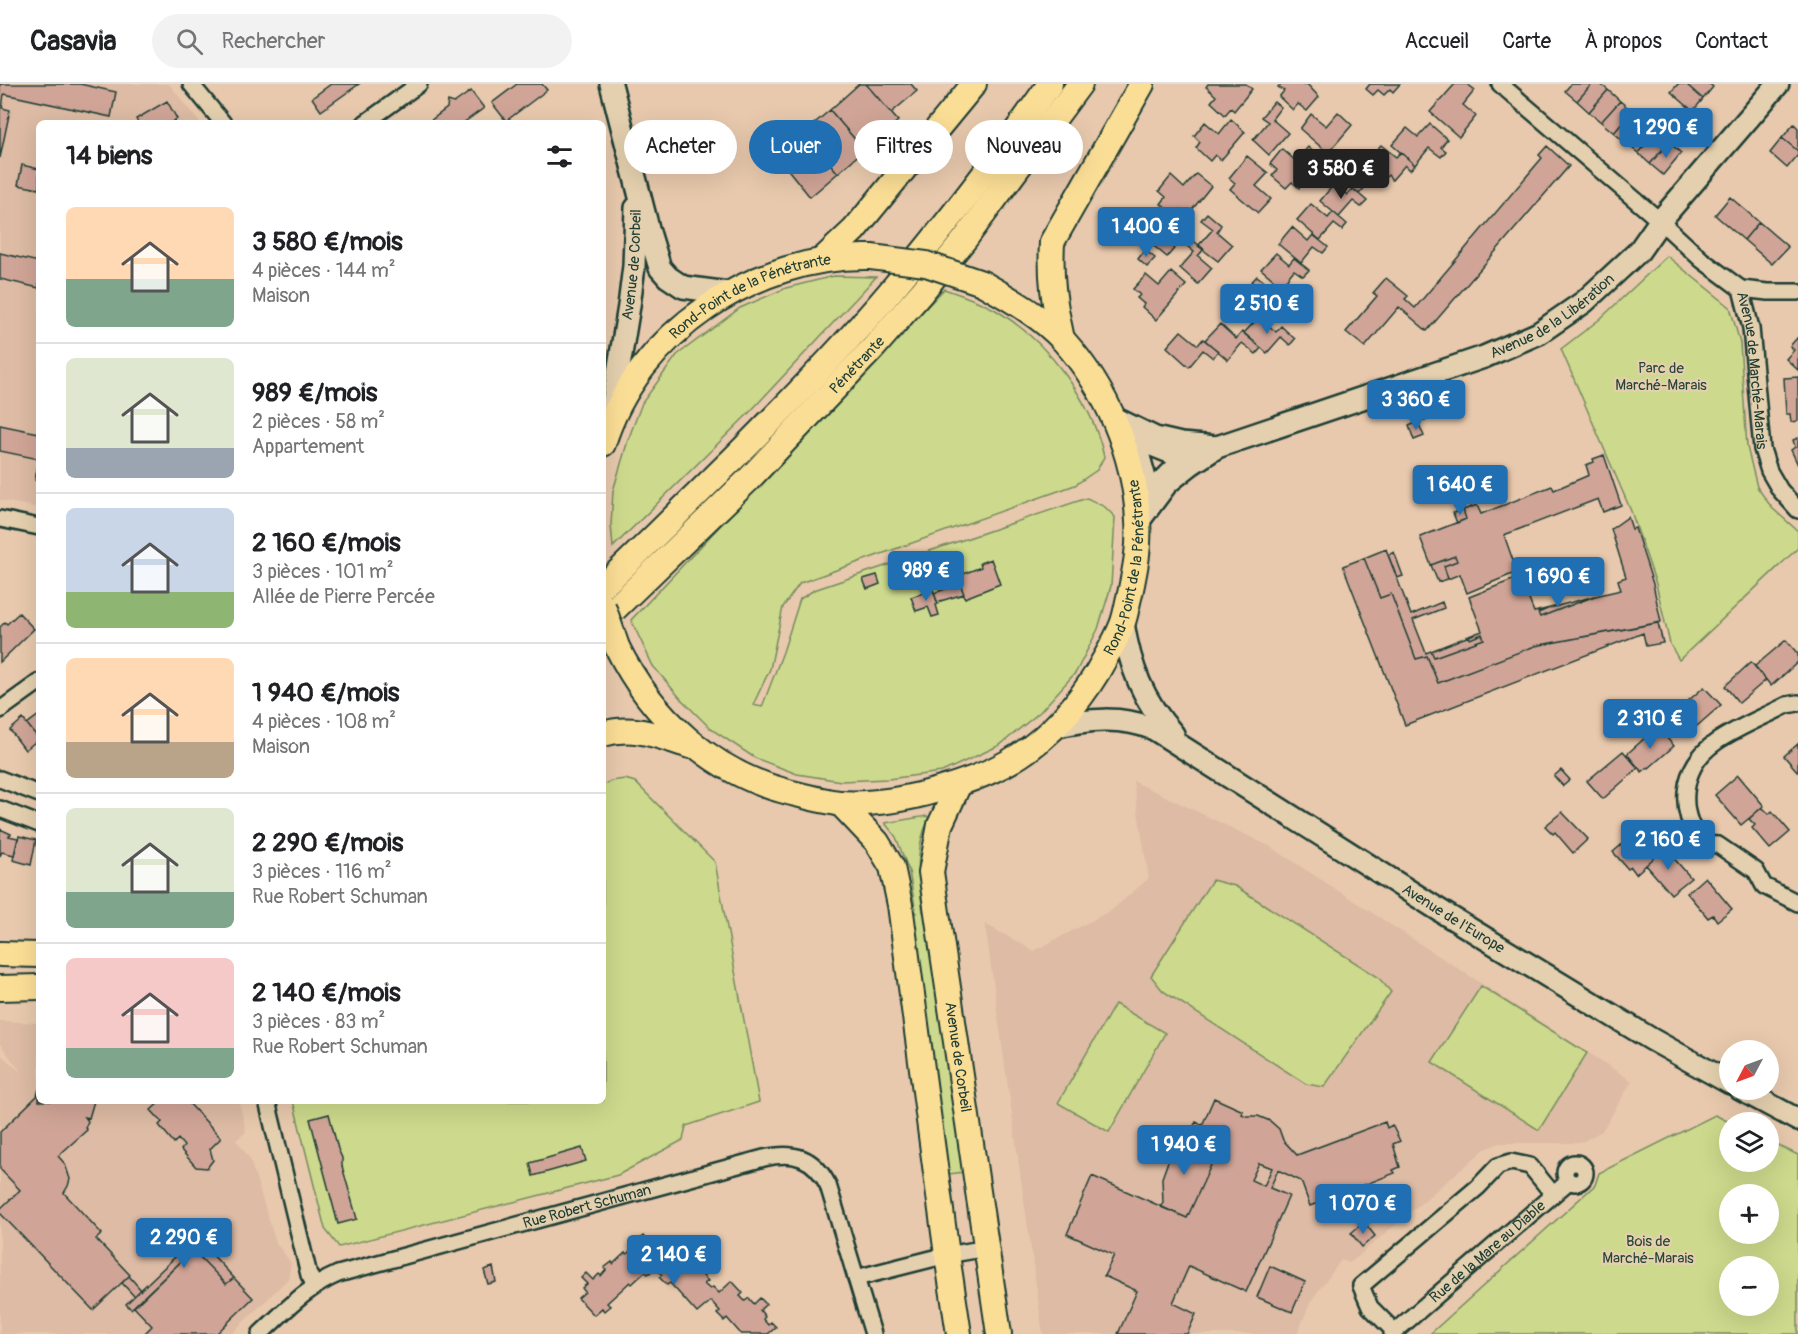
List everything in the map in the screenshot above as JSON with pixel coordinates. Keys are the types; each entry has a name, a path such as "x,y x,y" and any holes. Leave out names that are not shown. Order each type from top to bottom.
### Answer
{"main road":[{"name":"Avenue de Corbeil","path":"611,84 657,261 664,273 683,287 728,292"},
{"path":"822,260 854,230 974,84"},
{"name":"Pénétrante","path":"606,583 772,421 874,311 957,210 1050,84"},
{"name":"Pénétrante","path":"606,617 748,480 915,300 972,231 1080,84"},
{"path":"1062,339 1052,294 1050,271 1052,242 1142,84"},
{"name":"Avenue de la Libération","path":"1138,522 1167,483 1217,447 1484,357 1525,340 1562,319 1584,302 1639,251 1660,221 1778,84"},
{"name":"Avenue de Corbeil","path":"610,419 634,266 637,183"},
{"name":"Rond-Point de la Pénétrante","path":"606,433 610,419 632,383 656,351 684,325 728,292 774,273 822,260 852,256 926,264 982,283 1023,306 1062,339 1087,372 1114,418 1130,465 1138,522 1136,564 1123,623 1116,640 1089,685 1067,714 1020,755 992,772 910,798 840,803 766,786 729,768 697,748 666,719 645,695 617,647 606,615"},
{"name":"Avenue de la Libération","path":"1114,418 1155,438 1181,444 1217,447"},
{"name":"Avenue de l'Europe","path":"1123,623 1127,646 1141,690 1160,719 1183,746"},
{"name":"Avenue de l'Europe","path":"1054,726 1084,720 1126,720 1154,729 1447,915 1719,1078"},
{"path":"606,733 618,729 644,731 697,748"},
{"name":"Avenue de Corbeil","path":"959,784 940,825 931,872 999,1334"},
{"path":"840,803 877,842 892,867 900,905 946,1255 959,1334"},
{"path":"0,954 36,955"},
{"path":"0,988 36,987"},
{"path":"1761,1100 1798,1120"}],"street":[{"path":"191,84 221,120"},
{"path":"369,120 419,84"},
{"name":"Avenue de Marché-Marais","path":"1500,84 1660,221 1702,260 1741,289 1751,328 1762,449 1769,471 1780,490 1798,510"},
{"path":"1741,289 1798,292"},
{"path":"0,519 36,525"},
{"path":"0,710 36,686"},
{"path":"1798,703 1787,705 1716,742 1696,763 1687,780 1684,800 1690,826 1702,844 1718,845 1756,872 1764,886 1798,903"},
{"path":"0,779 36,793"},
{"path":"0,809 36,823"},
{"path":"268,1104 309,1275 315,1285"},
{"name":"Rue Robert Schuman","path":"260,1334 315,1285 338,1274 514,1225 785,1155 810,1162 822,1173 828,1185 873,1334"},
{"name":"Rue de la Mare au Diable","path":"1553,1194 1530,1166 1511,1162 1498,1166 1478,1187 1361,1286 1370,1307 1393,1332 1569,1181"},
{"path":"856,1278 946,1255 987,1248"}],"shaded area":[{"path":"0,84 169,84 198,120 36,120 36,507 0,500"},
{"path":"1133,781 1269,846 1632,1081 1602,1131 1580,1143 1500,1143 1485,1149 1350,1263 1341,1260 1311,1301 1297,1334 1043,1334 985,924 1034,951 1112,910 1149,878"},
{"path":"0,1021 36,1023 36,1104 240,1104 246,1132 236,1140 250,1159 276,1243 291,1263 288,1279 231,1334 0,1334 0,1054 22,1073 0,1044"}],"green space":[{"name":"Parc de Marché-Marais","path":"1667,256 1730,307 1740,343 1747,447 1757,487 1772,508 1798,531 1798,548 1679,660 1670,644 1656,584 1631,511 1561,349 1600,319"},
{"path":"834,276 876,277 747,415 613,547 611,525 613,491 628,440 642,403 677,355 740,308 786,288"},
{"path":"944,289 999,312 1051,356 1078,394 1098,436 1104,457 1097,470 1075,485 800,583 783,607 770,669 753,705 762,707 800,599 814,590 1087,498 1105,507 1115,517 1111,586 1098,629 1076,672 1040,712 1000,745 942,772 888,779 841,781 797,774 755,758 711,729 653,666 631,620"},
{"path":"625,779 635,782 715,862 759,1102 686,1126 683,1140 618,1175 339,1247 325,1229 294,1104 606,1104 606,784"},
{"path":"927,816 929,819 919,854 920,888 923,912 928,912 964,1172 949,1174 912,914 916,913 909,871 896,837 885,823"},
{"path":"1212,880 1235,886 1378,977 1391,992 1324,1087 1306,1084 1163,991 1151,976"},
{"path":"1481,986 1587,1053 1539,1130 1432,1062"},
{"path":"1115,1004 1165,1033 1109,1132 1058,1103"},
{"name":"Bois de Marché-Marais","path":"1715,1115 1719,1117 1719,1172 1779,1172 1779,1146 1798,1155 1798,1334 1430,1334 1595,1185 1599,1173"}],"building":[{"path":"0,84 80,84 116,92 111,117 4,94 2,108 10,110 0,158"},
{"path":"331,84 359,84 321,111 312,98"},
{"path":"517,84 542,84 547,90 507,120 492,103"},
{"path":"859,84 866,84 897,120 854,120 854,138 842,124 842,120 838,120 830,110"},
{"path":"866,84 911,84 917,91 891,113"},
{"path":"1208,84 1246,84 1252,89 1234,111 1231,108 1225,115 1211,102 1216,96 1206,87"},
{"path":"1281,84 1307,84 1319,97 1307,111 1298,104 1293,110 1279,97 1284,91 1278,87"},
{"path":"1370,84 1400,84 1393,92 1390,89 1384,95 1378,90 1373,95 1366,89"},
{"path":"1455,84 1467,84 1475,90 1463,105 1476,116 1459,137 1430,112"},
{"path":"1571,84 1592,84 1577,101 1565,91"},
{"path":"1592,84 1600,84 1608,90 1589,112 1577,101"},
{"path":"1678,84 1686,84 1703,99 1693,111 1671,92"},
{"path":"1686,84 1710,84 1713,87 1703,99"},
{"path":"1608,90 1620,101 1601,122 1589,112"},
{"path":"471,91 484,108 467,120 431,120 447,108 448,101 454,103"},
{"path":"167,101 177,119 136,120"},
{"path":"1620,101 1632,111 1614,133 1601,122"},
{"path":"1274,102 1281,107 1272,119 1288,133 1269,155 1253,140 1268,122 1261,117"},
{"path":"830,110 838,120 818,120"},
{"path":"1632,111 1644,121 1626,143 1614,133"},
{"path":"1338,112 1352,125 1328,153 1300,129 1311,114 1326,126"},
{"path":"1231,119 1245,132 1221,160 1215,155 1210,161 1196,148 1200,142 1194,136 1205,122 1219,134"},
{"path":"1644,121 1656,132 1638,153 1626,143"},
{"path":"842,124 854,138 854,159 842,169"},
{"path":"1430,124 1447,139 1441,147 1446,151 1441,157 1429,148 1415,165 1392,145 1407,128 1418,137"},
{"path":"1794,124 1798,128 1798,151 1782,138"},
{"path":"1656,132 1669,142 1650,164 1638,153"},
{"path":"1782,138 1798,151 1798,155 1787,168 1770,153"},
{"path":"1669,142 1681,153 1663,175 1650,164"},
{"path":"1381,145 1396,157 1401,152 1415,165 1410,170 1405,165 1392,180 1388,175 1385,178 1366,162"},
{"path":"1547,146 1569,166 1427,331 1399,307 1365,347 1346,332 1377,296 1373,293 1386,278 1408,296 1405,299 1415,308 1542,158 1539,155"},
{"path":"1308,147 1322,160 1299,188 1292,182 1286,188 1272,176 1277,170 1270,164 1282,149 1296,161"},
{"path":"1247,156 1268,173 1256,186 1271,199 1258,213 1230,189 1235,183 1229,178"},
{"path":"1353,161 1366,172 1371,166 1386,179 1381,185 1373,178 1359,194 1339,178"},
{"path":"22,165 36,168 36,188 18,185"},
{"path":"791,174 837,174 810,197"},
{"path":"1196,174 1211,186 1188,215 1181,209 1175,216 1161,204 1166,197 1159,191 1171,176 1184,188"},
{"path":"1334,184 1347,195 1353,189 1367,201 1361,207 1353,201 1339,217 1320,201"},
{"path":"1730,197 1759,222 1744,240 1715,215"},
{"path":"1311,204 1328,218 1333,212 1347,224 1342,230 1334,224 1320,240 1297,220"},
{"path":"1207,213 1221,225 1217,232 1232,245 1218,261 1198,246 1213,229 1201,220"},
{"path":"1176,217 1191,229 1167,257 1138,233 1150,219 1164,230"},
{"path":"1759,222 1788,247 1772,264 1744,240"},
{"path":"1292,227 1308,241 1313,235 1328,247 1323,253 1314,247 1301,263 1278,244"},
{"path":"1186,235 1204,249 1198,256 1212,268 1198,284 1180,268 1194,252 1181,241"},
{"path":"1145,250 1155,258 1147,267 1138,259"},
{"path":"0,253 36,261 36,287 0,279"},
{"path":"1276,253 1289,264 1294,258 1309,270 1303,276 1294,270 1281,286 1261,269"},
{"path":"1171,272 1186,285 1156,320 1142,307 1144,304 1137,298 1140,295 1133,289 1146,275 1159,286"},
{"path":"1257,276 1270,286 1275,281 1289,293 1284,299 1275,292 1261,309 1242,292"},
{"path":"1259,317 1276,332 1281,326 1295,339 1290,345 1281,337 1267,353 1244,333"},
{"path":"1220,324 1236,339 1242,332 1261,348 1256,354 1242,343 1228,360 1205,340"},
{"path":"1181,331 1198,345 1203,339 1218,351 1213,358 1203,350 1189,367 1167,347"},
{"path":"1798,337 1798,370 1786,359 1794,350 1790,346"},
{"path":"1798,377 1798,421 1791,422 1790,414 1786,414 1784,378"},
{"path":"1431,403 1436,415 1424,420 1419,407"},
{"path":"1418,422 1424,436 1414,440 1409,426"},
{"path":"0,425 36,432 36,458 0,451"},
{"path":"1798,438 1798,465 1791,450 1795,447 1793,440"},
{"path":"1604,455 1621,505 1603,512 1598,499 1504,535 1517,572 1467,593 1460,574 1448,579 1444,566 1457,561 1455,556 1431,565 1420,537 1466,519 1463,510 1477,505 1481,514 1552,486 1554,490 1589,475 1586,465 1594,462 1593,459"},
{"path":"1463,510 1466,519 1457,523 1453,513"},
{"path":"1628,517 1632,529 1635,528 1653,584 1661,622 1535,646 1438,683 1427,656 1416,659 1391,594 1380,598 1364,558 1386,549 1411,615 1442,602 1444,608 1413,620 1426,653 1431,651 1434,657 1484,639 1482,634 1470,639 1469,636 1482,631 1469,597 1520,577 1534,612 1550,608 1538,613 1540,617 1595,596 1621,590 1618,580 1626,577 1611,529"},
{"path":"1394,552 1403,576 1397,578 1388,555"},
{"path":"1455,556 1457,561 1444,566 1448,579 1438,582 1431,565"},
{"path":"1364,558 1380,598 1391,594 1416,659 1427,656 1438,683 1535,646 1658,623 1663,643 1646,646 1643,633 1405,725 1343,566"},
{"path":"991,559 1000,584 965,598 958,576 981,567 980,563"},
{"path":"1529,564 1533,574 1521,579 1517,570"},
{"path":"877,575 880,584 867,589 863,579"},
{"path":"960,584 964,594 937,602 934,593"},
{"path":"933,590 939,615 932,617 928,607 916,611 911,597"},
{"path":"1595,596 1540,617 1538,613 1550,608"},
{"path":"19,613 34,629 0,662 0,627"},
{"path":"1482,634 1484,639 1434,657 1431,651 1469,636 1470,639"},
{"path":"1786,640 1798,654 1798,662 1771,686 1755,666"},
{"path":"1751,662 1766,680 1739,703 1725,686"},
{"path":"1704,687 1721,705 1689,733 1673,714"},
{"path":"36,717 36,735 27,724"},
{"path":"23,719 36,735 36,741 25,750 10,730"},
{"path":"1657,727 1674,746 1642,772 1627,754"},
{"path":"1798,744 1798,772 1784,756"},
{"path":"1623,751 1638,768 1603,799 1587,781"},
{"path":"1561,770 1570,780 1563,786 1554,776"},
{"path":"1738,775 1764,806 1741,825 1715,795"},
{"path":"1762,807 1769,814 1772,811 1790,832 1770,849 1752,828 1755,825 1749,819"},
{"path":"1562,812 1588,839 1573,853 1555,832 1553,834 1545,826"},
{"path":"0,829 11,834 9,836 18,838 14,855 2,852 0,856"},
{"path":"1633,835 1640,843 1642,841 1655,857 1636,874 1631,867 1628,869 1613,852"},
{"path":"19,836 36,840 31,865 13,860"},
{"path":"1665,848 1691,878 1671,894 1646,865"},
{"path":"1705,877 1732,909 1717,921 1713,915 1708,918 1687,893"},
{"path":"36,1097 36,1104 93,1104 89,1118 85,1117 88,1121 85,1128 87,1130 58,1156 65,1164 70,1179 64,1193 102,1234 96,1239 130,1275 93,1310 0,1213 0,1209 20,1190 0,1169 0,1132"},
{"path":"1214,1098 1243,1111 1242,1114 1246,1116 1258,1116 1270,1121 1279,1129 1283,1140 1297,1155 1385,1122 1387,1128 1392,1125 1400,1141 1393,1144 1400,1167 1393,1170 1395,1173 1310,1206 1301,1181 1278,1170 1270,1188 1289,1196 1246,1292 1189,1266 1173,1303 1196,1314 1187,1334 1118,1334 1137,1291 1104,1276 1114,1255 1067,1234 1092,1176 1187,1218 1212,1163 1199,1158 1194,1144","holes":["1259,1163 1272,1168 1264,1186 1251,1180"]},
{"path":"158,1104 190,1104 221,1138 210,1149 213,1160 207,1168 196,1167 181,1150 184,1146 178,1139 174,1143 159,1125 162,1122 151,1110"},
{"path":"329,1114 357,1219 338,1224 310,1119"},
{"path":"1196,1122 1202,1125 1194,1144 1199,1158 1212,1163 1187,1218 1161,1207 1163,1202 1162,1178 1171,1153 1189,1134"},
{"path":"582,1148 586,1161 533,1176 530,1163"},
{"path":"1364,1222 1375,1236 1362,1247 1351,1233"},
{"path":"643,1236 647,1241 650,1239 657,1244 653,1248 660,1255 673,1244 684,1256 681,1259 687,1266 690,1263 695,1269 702,1263 710,1270 703,1276 708,1281 704,1284 710,1289 713,1287 719,1293 732,1281 743,1293 740,1296 745,1301 749,1298 754,1304 760,1298 766,1304 760,1310 765,1317 763,1319 768,1325 771,1322 776,1327 768,1334 741,1334 727,1318 724,1321 717,1314 720,1311 711,1301 697,1313 670,1283 667,1285 659,1277 662,1275 653,1265 649,1268 652,1271 648,1274 645,1272 632,1284 630,1282 607,1303 610,1306 604,1311 602,1308 594,1315 578,1298 585,1292 582,1288 587,1284 581,1278 586,1273 593,1280 599,1274 601,1276 606,1270 604,1268 612,1262 613,1264 625,1253 627,1254"},
{"path":"196,1237 234,1278 226,1284 193,1250 131,1309 126,1304"},
{"path":"193,1250 226,1284 234,1278 253,1298 216,1334 144,1334 152,1326 134,1307"},
{"path":"1270,1266 1305,1282 1292,1312 1257,1297"},
{"path":"493,1267 496,1282 488,1284 484,1270"},
{"path":"129,1276 141,1290 134,1296 122,1283"}]}
